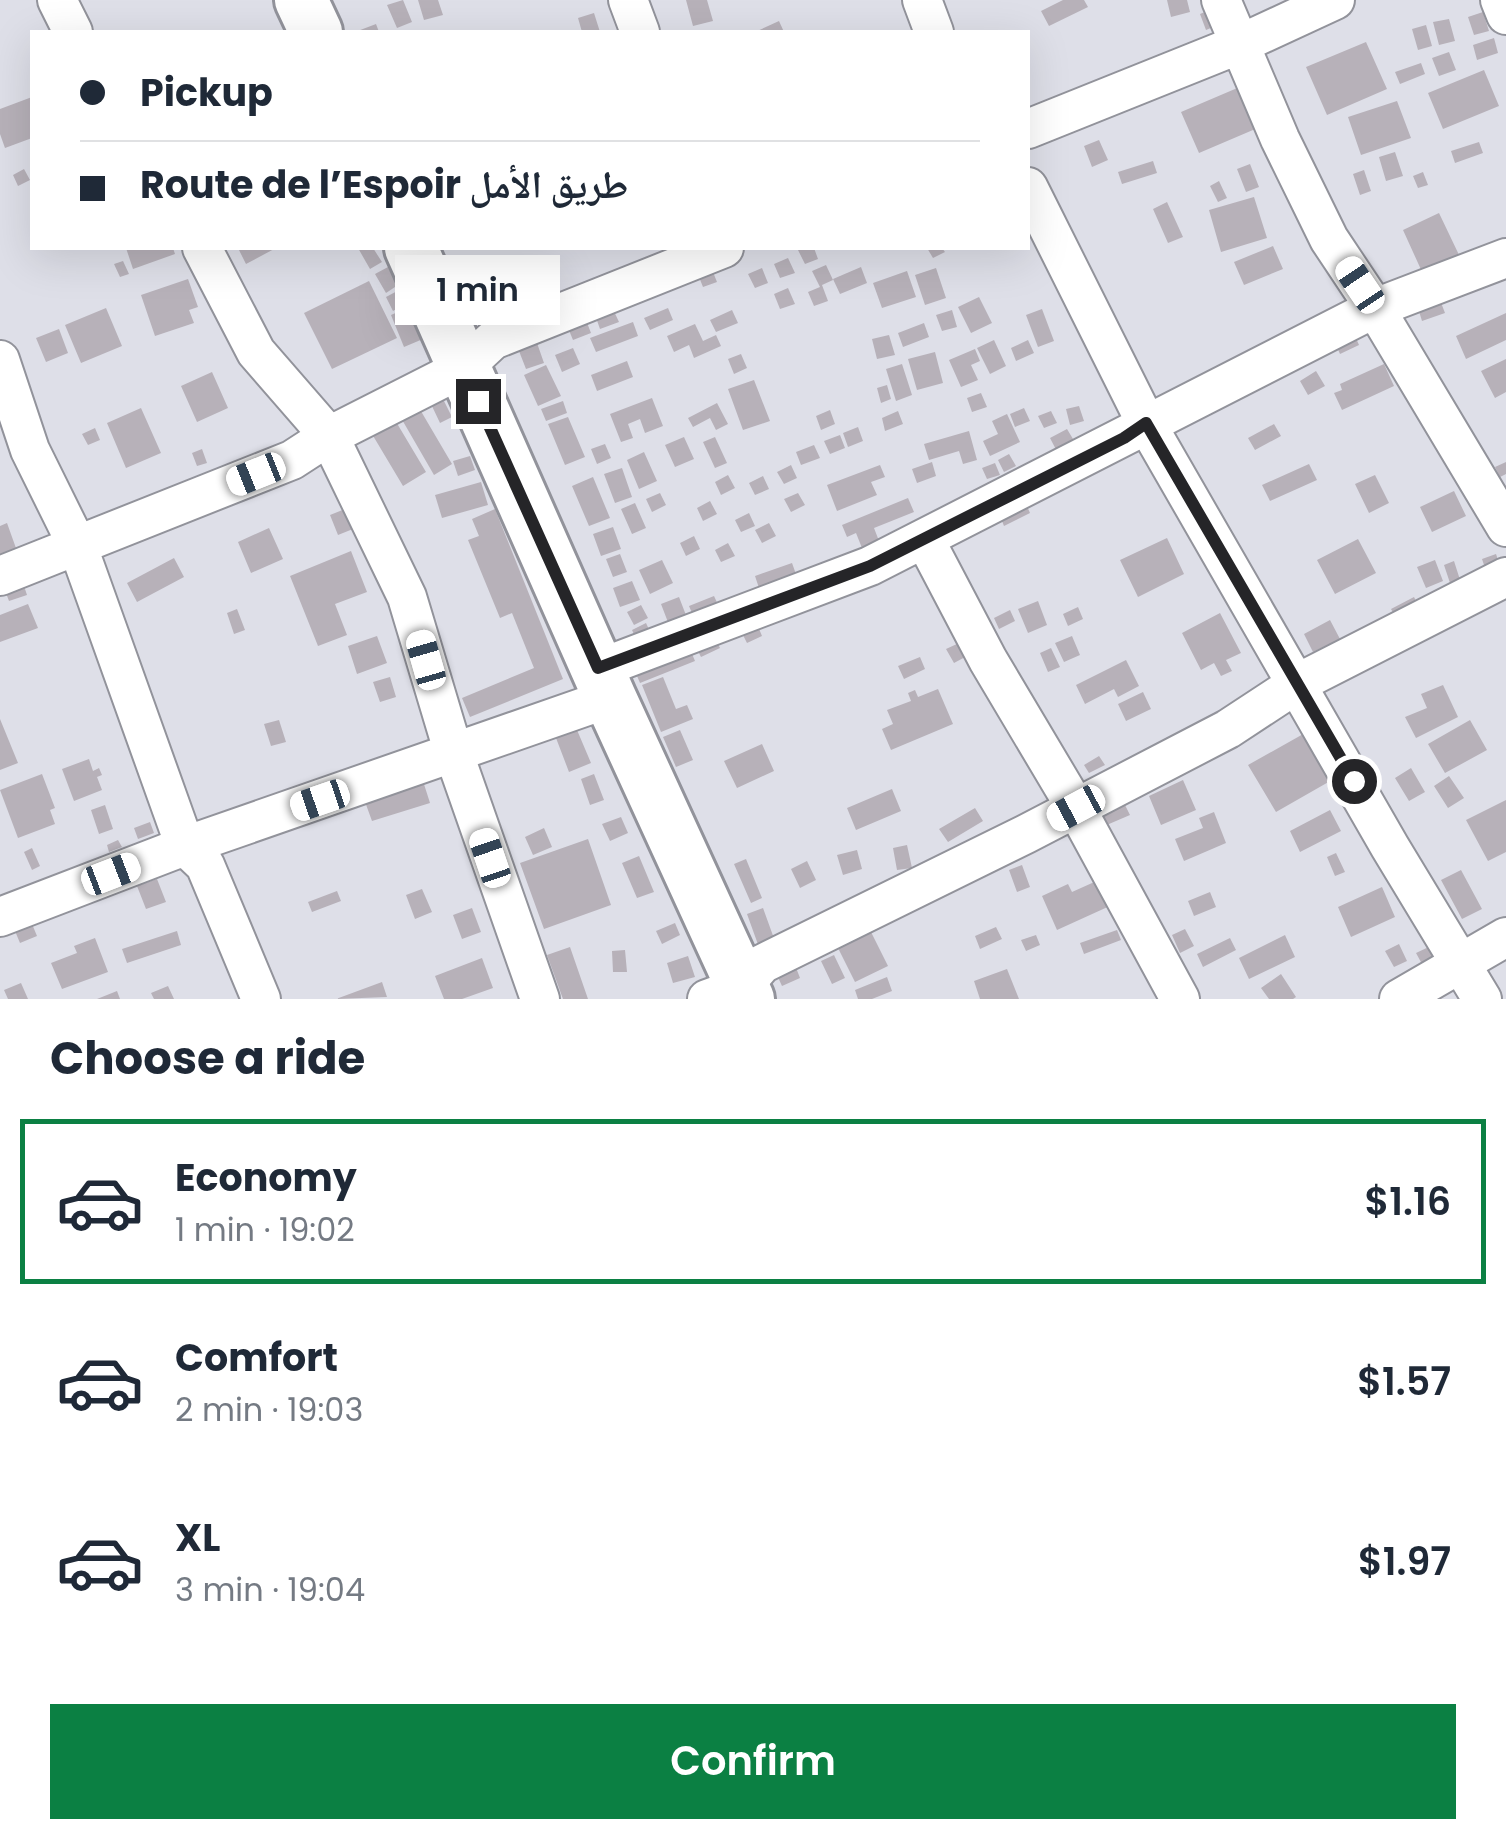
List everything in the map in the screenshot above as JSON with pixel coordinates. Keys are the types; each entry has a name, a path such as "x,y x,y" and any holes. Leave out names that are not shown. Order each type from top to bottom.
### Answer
{"highway":[{"path":"301,0 315,30"},
{"path":"412,250 604,683 733,995"}],"street":[{"path":"57,0 73,30"},
{"path":"628,0 639,30"},
{"path":"922,0 933,30"},
{"path":"1221,0 1280,139 1329,240 1375,308 1506,527"},
{"path":"1030,128 1240,44 1335,0"},
{"path":"1500,0 1506,15"},
{"path":"1030,191 1146,423 1482,999"},
{"path":"203,250 256,352 329,436 407,597 454,754 540,999"},
{"path":"0,576 292,460 329,436 463,368 493,340 719,250"},
{"path":"0,917 185,846 454,754 925,540 1375,308 1506,258"},
{"path":"0,360 30,450 78,547 185,846 205,865 261,999"},
{"path":"925,540 988,660 1076,808 1180,999"},
{"path":"733,995 762,964 1076,808 1228,729 1298,683 1506,578"},
{"path":"1400,999 1506,937"}],"building":[{"path":"403,0 412,22 397,28 387,5"},
{"path":"418,0 438,0 443,15 424,20"},
{"path":"686,0 707,0 713,21 693,26"},
{"path":"1063,0 1084,0 1088,7 1049,26 1041,11"},
{"path":"1167,0 1187,0 1190,12 1171,17"},
{"path":"1212,9 1218,25 1206,30 1200,14"},
{"path":"1483,12 1489,31 1474,35 1468,17"},
{"path":"594,13 599,30 581,30 578,18"},
{"path":"1449,19 1455,41 1439,45 1433,22"},
{"path":"779,21 783,30 759,30"},
{"path":"1426,25 1432,46 1418,50 1412,29"},
{"path":"1494,38 1498,53 1477,60 1473,45"},
{"path":"1366,42 1387,89 1327,115 1306,67"},
{"path":"1449,52 1456,70 1439,76 1432,58"},
{"path":"1421,63 1425,74 1400,84 1395,72"},
{"path":"1484,70 1499,106 1443,129 1428,93"},
{"path":"1242,86 1260,127 1199,153 1181,112"},
{"path":"30,98 30,139 5,148 0,134 0,109"},
{"path":"1397,101 1411,138 1361,155 1348,117"},
{"path":"1099,140 1108,160 1092,167 1084,146"},
{"path":"1479,142 1483,153 1455,163 1451,151"},
{"path":"1395,152 1403,176 1386,181 1379,157"},
{"path":"1153,161 1157,173 1122,184 1118,172"},
{"path":"1250,164 1259,187 1246,192 1237,169"},
{"path":"24,169 30,180 18,186 13,175"},
{"path":"1364,170 1371,191 1360,195 1353,174"},
{"path":"1423,172 1428,185 1418,188 1413,176"},
{"path":"1219,181 1227,198 1218,202 1210,186"},
{"path":"1254,197 1267,238 1221,252 1209,210"},
{"path":"1167,202 1183,237 1168,243 1153,209"},
{"path":"1439,213 1460,257 1423,274 1403,230"},
{"path":"1273,246 1283,269 1244,285 1234,262"},
{"path":"127,250 174,250 175,254 133,269"},
{"path":"239,250 272,250 246,264"},
{"path":"359,250 374,250 382,262 370,269"},
{"path":"798,250 815,250 818,259 805,264"},
{"path":"928,250 945,252 933,258"},
{"path":"788,258 795,273 780,278 774,264"},
{"path":"123,261 129,274 120,277 114,264"},
{"path":"826,265 833,280 822,285 828,301 814,306 808,292 820,287 812,271"},
{"path":"388,267 398,285 386,293 375,274"},
{"path":"711,267 717,282 703,287 697,272"},
{"path":"861,267 867,283 840,294 833,279"},
{"path":"762,268 768,283 755,288 748,274"},
{"path":"936,268 946,298 925,305 915,275"},
{"path":"907,271 916,297 882,308 873,283"},
{"path":"188,279 198,307 189,310 194,323 155,336 141,295"},
{"path":"369,281 397,338 332,369 304,313"},
{"path":"506,287 514,304 491,315 483,298"},
{"path":"788,288 795,304 780,309 774,294"},
{"path":"401,289 409,302 393,311 386,297"},
{"path":"979,297 992,323 971,333 958,307"},
{"path":"1440,300 1445,313 1422,321 1418,308"},
{"path":"416,304 430,336 404,347 391,315"},
{"path":"611,305 619,322 600,329 594,312"},
{"path":"106,308 122,346 81,363 65,325"},
{"path":"668,308 673,320 650,330 644,318"},
{"path":"1042,309 1054,341 1038,347 1026,315"},
{"path":"732,310 738,323 716,332 710,320"},
{"path":"952,310 957,327 942,331 936,315"},
{"path":"1506,313 1506,340 1466,359 1456,336"},
{"path":"584,315 591,333 573,340 566,323"},
{"path":"633,322 638,336 596,352 590,338"},
{"path":"924,323 929,337 903,347 898,333"},
{"path":"535,324 544,363 526,369 519,351 511,354 504,336"},
{"path":"695,324 703,341 716,335 721,346 694,358 689,345 674,352 667,336"},
{"path":"1351,327 1359,345 1340,354 1332,336"},
{"path":"59,329 68,353 46,362 36,338"},
{"path":"889,335 895,355 877,359 872,339"},
{"path":"994,340 1006,366 990,374 977,348"},
{"path":"1028,340 1034,353 1016,361 1011,348"},
{"path":"573,348 580,364 562,372 555,355"},
{"path":"975,349 980,361 971,365 978,380 961,387 949,360"},
{"path":"935,352 943,383 917,390 908,359"},
{"path":"741,354 747,368 734,374 728,359"},
{"path":"1506,359 1506,392 1495,398 1481,371"},
{"path":"627,361 633,377 597,391 591,375"},
{"path":"902,364 912,395 896,401 886,369"},
{"path":"1384,364 1394,386 1342,410 1334,393 1342,390 1340,384"},
{"path":"546,365 561,396 538,406 524,375"},
{"path":"1316,371 1325,386 1308,395 1300,381"},
{"path":"212,372 228,408 197,422 181,386"},
{"path":"754,380 770,421 743,430 728,389"},
{"path":"887,385 891,399 881,403 877,388"},
{"path":"437,387 452,417 440,423 431,404"},
{"path":"981,393 987,407 972,412 967,398"},
{"path":"652,398 663,426 645,433 640,419 628,424 633,438 621,442 610,414"},
{"path":"415,401 452,464 434,475 397,411"},
{"path":"563,401 567,413 546,421 541,409"},
{"path":"717,403 728,424 716,430 710,418 693,427 688,418"},
{"path":"1079,406 1084,421 1070,425 1066,409"},
{"path":"141,408 161,453 126,468 107,423"},
{"path":"1024,408 1030,421 1015,427 1010,414"},
{"path":"389,410 426,472 403,486 366,424"},
{"path":"830,410 835,424 821,430 816,416"},
{"path":"898,411 903,424 885,431 882,418"},
{"path":"1051,411 1057,423 1044,428 1038,416"},
{"path":"1007,414 1020,442 990,456 983,441 998,434 992,421"},
{"path":"568,417 585,457 565,465 548,424"},
{"path":"1274,424 1281,436 1255,450 1248,438"},
{"path":"858,427 863,441 848,447 843,433"},
{"path":"95,428 100,440 88,445 82,434"},
{"path":"1067,429 1082,454 1063,463 1050,438"},
{"path":"969,431 977,460 963,464 959,451 929,460 924,444"},
{"path":"840,435 845,448 830,454 824,441"},
{"path":"684,437 694,459 675,467 665,445"},
{"path":"715,437 727,463 715,468 703,442"},
{"path":"605,444 611,458 597,464 591,449"},
{"path":"814,445 820,458 801,465 796,452"},
{"path":"202,449 207,463 197,466 192,453"},
{"path":"644,452 657,481 639,489 627,460"},
{"path":"1009,454 1016,466 1004,472 998,460"},
{"path":"470,456 475,470 458,476 453,461"},
{"path":"932,462 936,476 917,483 912,469"},
{"path":"1506,462 1506,474 1500,477 1495,467"},
{"path":"995,463 1000,475 987,479 982,468"},
{"path":"1309,464 1317,480 1270,501 1262,485"},
{"path":"791,465 797,478 784,484 777,472"},
{"path":"880,465 885,477 871,482 877,495 837,511 827,485"},
{"path":"622,468 632,497 615,503 604,474"},
{"path":"728,475 735,488 721,495 715,482"},
{"path":"1375,475 1389,503 1369,513 1355,484"},
{"path":"763,476 769,489 755,495 749,483"},
{"path":"593,477 610,518 589,526 572,486"},
{"path":"481,482 488,505 442,518 435,495"},
{"path":"1454,491 1466,516 1432,532 1420,507"},
{"path":"660,493 666,505 652,512 646,499"},
{"path":"798,493 805,505 791,512 784,499"},
{"path":"908,498 914,512 874,528 879,541 862,548 856,533 847,537 842,525"},
{"path":"710,501 717,514 703,521 697,508"},
{"path":"635,503 646,528 632,534 621,509"},
{"path":"1026,504 1030,513 1004,526 1000,516"},
{"path":"350,507 358,527 338,535 330,515"},
{"path":"495,509 563,679 470,717 462,698 534,668 512,613 500,618 468,540 479,536 472,519"},
{"path":"749,513 755,526 741,532 735,520"},
{"path":"7,523 17,551 0,556 0,526"},
{"path":"769,523 776,536 762,543 755,530"},
{"path":"613,527 621,549 601,556 593,534"},
{"path":"269,528 283,559 251,573 238,542"},
{"path":"694,536 700,549 686,556 680,543"},
{"path":"1167,538 1184,574 1138,597 1120,560"},
{"path":"1358,539 1376,573 1335,594 1317,560"},
{"path":"728,543 735,556 721,562 715,550"},
{"path":"351,551 367,592 335,604 347,635 318,646 290,576"},
{"path":"620,554 627,572 613,577 606,559"},
{"path":"1496,554 1501,569 1487,574 1482,559"},
{"path":"174,558 184,577 137,602 127,583"},
{"path":"662,560 673,583 650,594 639,570"},
{"path":"1435,560 1443,581 1426,588 1417,567"},
{"path":"1454,561 1461,583 1451,586 1444,565"},
{"path":"792,563 797,577 760,591 755,576"},
{"path":"20,574 27,595 9,601 1,580"},
{"path":"632,581 640,600 620,607 613,588"},
{"path":"714,596 720,609 695,620 689,606"},
{"path":"679,597 689,623 671,630 661,604"},
{"path":"1414,597 1420,609 1397,620 1391,609"},
{"path":"1038,601 1047,625 1028,633 1018,609"},
{"path":"28,604 38,628 0,642 0,615"},
{"path":"641,605 648,618 634,625 627,612"},
{"path":"1078,607 1083,619 1068,626 1063,614"},
{"path":"237,609 245,630 234,634 227,613"},
{"path":"1010,610 1015,621 999,629 994,618"},
{"path":"1220,613 1241,653 1226,660 1232,671 1221,676 1214,663 1201,670 1182,633"},
{"path":"1330,620 1340,639 1313,652 1304,634"},
{"path":"646,623 652,636 638,643 632,630"},
{"path":"757,624 762,636 747,643 741,631"},
{"path":"713,634 720,648 701,657 694,643"},
{"path":"377,636 387,663 357,674 348,646"},
{"path":"1072,636 1080,655 1064,662 1055,643"},
{"path":"687,642 695,661 640,683 632,664"},
{"path":"959,643 967,656 954,663 946,649"},
{"path":"1051,648 1060,667 1048,672 1040,653"},
{"path":"920,657 925,669 904,679 898,666"},
{"path":"1126,660 1139,686 1118,697 1114,689 1085,704 1076,685"},
{"path":"390,677 396,697 380,702 373,682"},
{"path":"663,677 676,709 687,705 693,719 661,732 642,685"},
{"path":"1443,685 1458,717 1416,738 1405,717 1427,708 1421,694"},
{"path":"938,689 953,724 891,750 882,729 893,724 887,710 911,701 908,693 915,690 918,697"},
{"path":"1143,692 1151,709 1126,721 1118,704"},
{"path":"0,719 18,763 0,770"},
{"path":"279,720 286,742 271,746 264,724"},
{"path":"1470,720 1487,750 1445,773 1428,744"},
{"path":"577,730 591,763 569,772 556,738"},
{"path":"680,730 693,760 676,767 663,737"},
{"path":"1305,733 1332,780 1276,812 1248,765"},
{"path":"762,744 774,771 737,788 724,761"},
{"path":"1099,756 1105,765 1089,773 1084,765"},
{"path":"89,759 93,771 99,768 102,775 97,777 102,790 74,801 62,769"},
{"path":"1411,768 1425,792 1409,801 1395,778"},
{"path":"42,774 55,808 50,810 55,824 18,838 0,790"},
{"path":"594,774 604,800 590,805 581,779"},
{"path":"1449,776 1464,798 1448,808 1434,786"},
{"path":"1183,780 1196,810 1161,825 1149,796"},
{"path":"423,781 430,803 372,821 364,799"},
{"path":"892,789 901,811 856,830 847,808"},
{"path":"1506,800 1506,852 1488,861 1466,820"},
{"path":"1123,801 1130,815 1102,827 1096,813"},
{"path":"105,805 113,829 99,834 91,810"},
{"path":"975,808 983,821 948,842 939,829"},
{"path":"1330,810 1341,831 1300,852 1290,831"},
{"path":"1214,812 1226,843 1184,861 1175,839 1203,828 1199,818"},
{"path":"621,817 628,833 610,841 602,824"},
{"path":"150,822 154,833 138,839 134,828"},
{"path":"544,828 552,847 533,855 525,837"},
{"path":"588,839 611,905 544,929 520,863"},
{"path":"118,840 122,847 109,852 107,845"},
{"path":"907,845 912,868 897,870 893,848"},
{"path":"32,848 40,866 32,870 24,852"},
{"path":"857,850 862,869 843,875 837,855"},
{"path":"1336,853 1345,872 1335,876 1327,857"},
{"path":"639,856 654,892 637,898 622,863"},
{"path":"746,859 762,898 751,903 734,864"},
{"path":"807,861 816,880 800,888 791,869"},
{"path":"1022,865 1030,887 1017,892 1009,870"},
{"path":"1461,870 1482,909 1462,919 1441,880"},
{"path":"157,879 166,902 146,909 137,886"},
{"path":"1101,879 1112,905 1057,930 1042,896 1068,884 1072,892"},
{"path":"1382,887 1395,917 1351,937 1338,907"},
{"path":"422,889 432,912 415,919 406,895"},
{"path":"337,891 341,901 312,912 308,902"},
{"path":"1210,892 1216,907 1194,916 1188,901"},
{"path":"472,908 481,932 462,939 453,915"},
{"path":"763,908 776,944 760,950 747,914"},
{"path":"675,923 680,935 662,944 656,931"},
{"path":"32,924 37,936 20,943 15,931"},
{"path":"996,927 1002,939 980,949 975,936"},
{"path":"1185,929 1194,946 1180,953 1172,935"},
{"path":"870,930 888,966 855,982 837,946"},
{"path":"1117,930 1121,940 1084,954 1080,943"},
{"path":"177,931 181,945 127,963 122,949"},
{"path":"1036,935 1040,945 1026,951 1021,940"},
{"path":"1285,935 1295,957 1249,979 1239,958"},
{"path":"95,938 108,972 62,989 51,963 77,953 74,946"},
{"path":"1230,938 1236,950 1203,967 1197,954"},
{"path":"1399,944 1407,961 1394,967 1385,951"},
{"path":"1435,944 1440,956 1422,964 1416,953"},
{"path":"570,947 588,999 563,999 547,955"},
{"path":"625,950 627,972 613,972 612,951"},
{"path":"834,955 845,978 832,984 821,961"},
{"path":"688,956 695,977 673,983 667,963"},
{"path":"482,958 493,988 462,999 444,999 435,976"},
{"path":"795,965 800,978 782,986 776,973"},
{"path":"1007,969 1019,999 980,999 974,981"},
{"path":"1281,974 1296,997 1269,999 1261,988"},
{"path":"887,977 892,991 872,999 858,999 855,990"},
{"path":"382,982 387,997 336,999"},
{"path":"21,983 28,999 8,999 4,990"},
{"path":"168,986 174,999 154,999 151,993"},
{"path":"117,991 120,999 97,999"}],"route":[{"path":"478,401 598,668 870,566 1124,438 1146,423 1354,781"}]}
